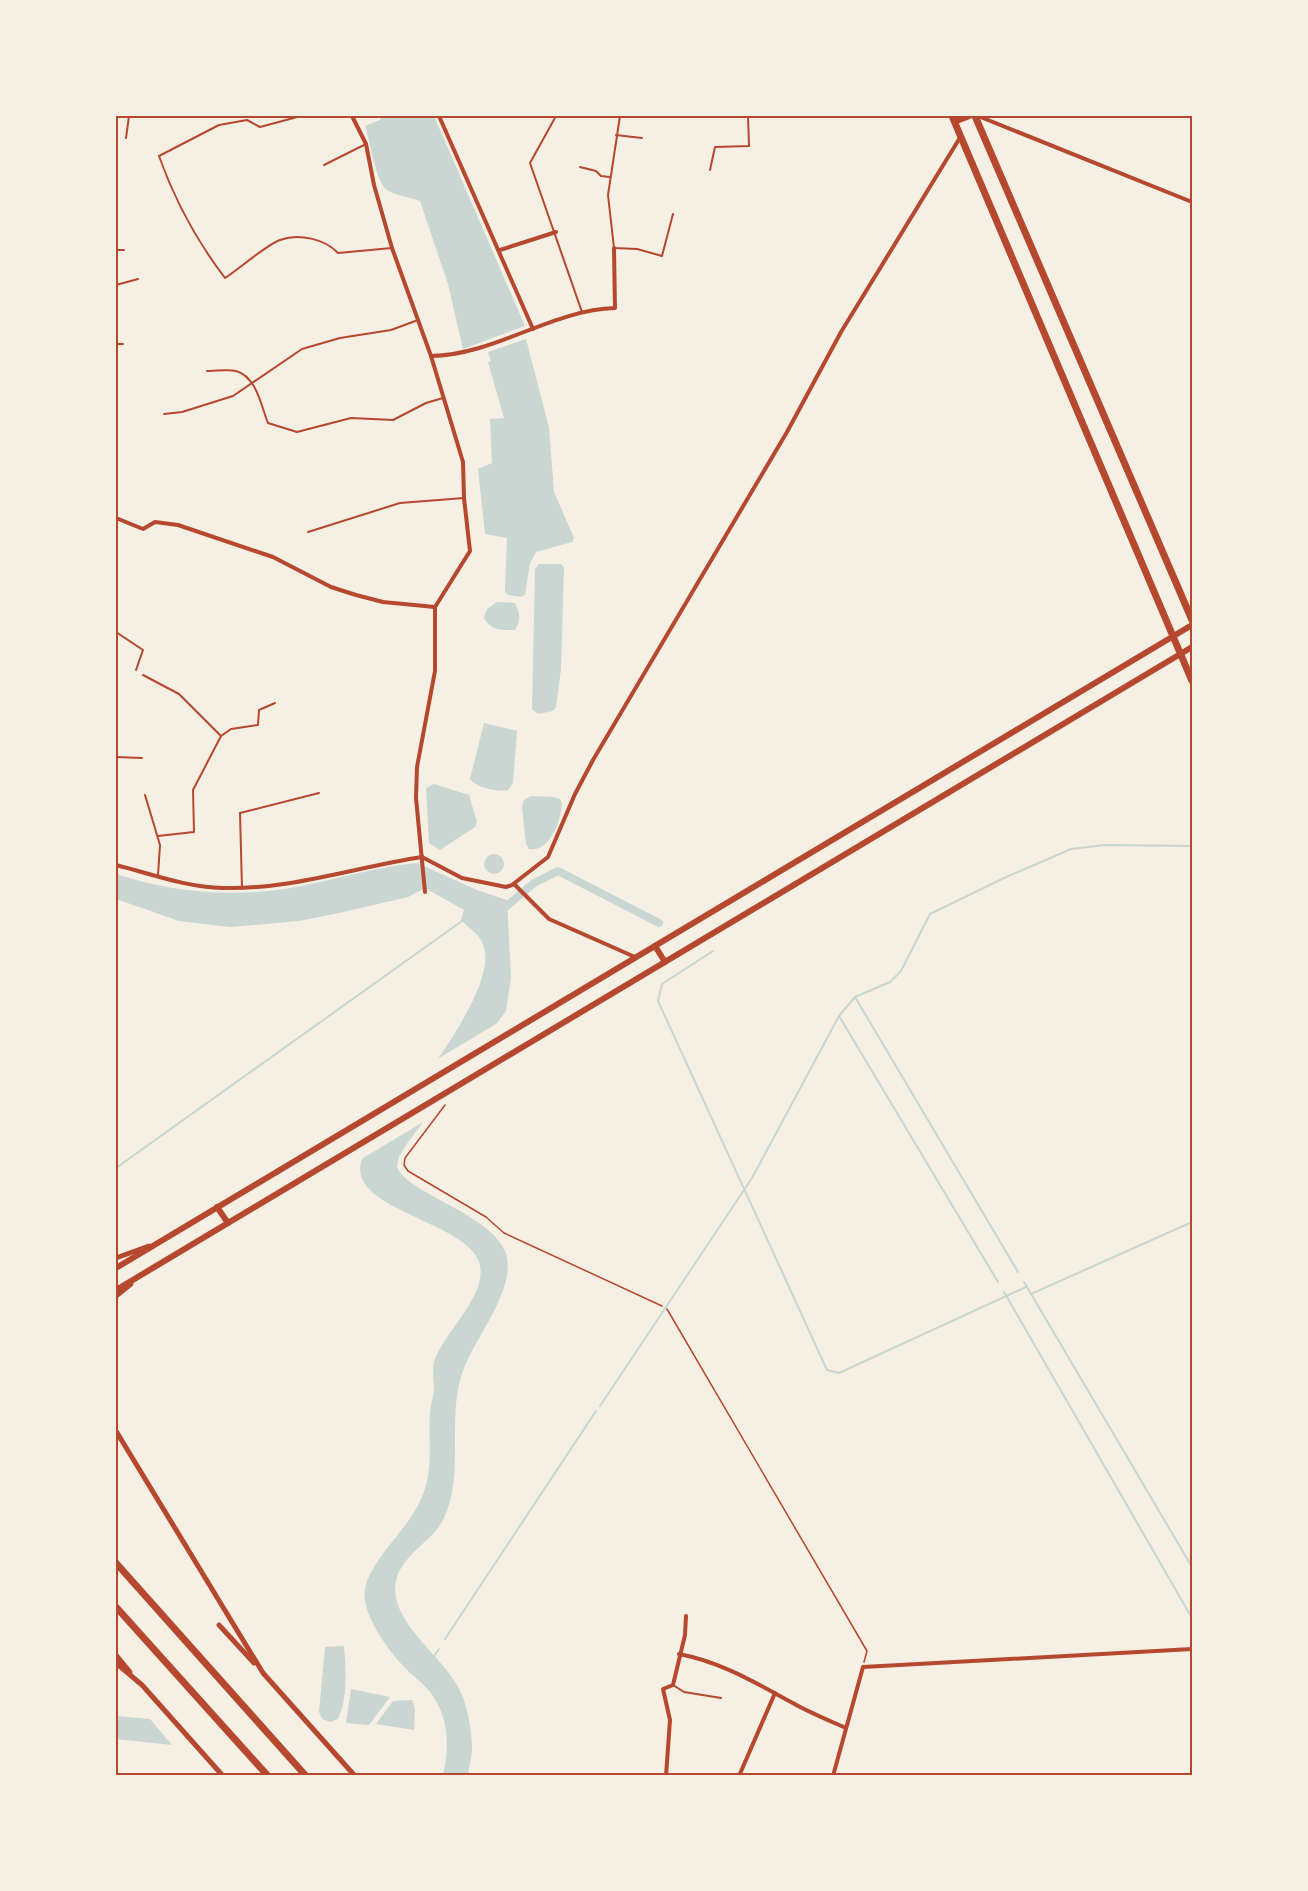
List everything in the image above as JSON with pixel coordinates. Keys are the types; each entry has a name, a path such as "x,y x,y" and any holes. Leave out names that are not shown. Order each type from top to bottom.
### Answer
{"highway":[{"path":"968,116 954,118 1192,681"},
{"path":"977,116 1192,620"},
{"path":"116,1563 306,1776"},
{"path":"116,1607 268,1776"}],"main road":[{"path":"116,1268 1192,625"},
{"path":"116,1290 1192,647"},
{"path":"655,946 665,962"},
{"path":"217,1207 228,1223"},
{"path":"116,1258 154,1245"},
{"path":"116,1296 146,1272"},
{"path":"116,1431 263,1673"},
{"path":"219,1625 355,1776"},
{"path":"116,1655 223,1776"},
{"path":"116,1663 142,1685"}],"street":[{"path":"351,116 366,144 374,185 392,248 431,356 463,462 464,498 470,550 435,607 435,671 417,767 425,892"},
{"path":"439,116 533,329"},
{"path":"977,116 1192,202"},
{"path":"116,866 158,878 203,886 242,888 311,879 376,864 422,860 478,884 506,887 514,884 548,857 575,794 593,760 787,432 841,332 961,136"},
{"path":"500,250 556,232"},
{"path":"431,356 460,355 582,312 615,308 614,248"},
{"path":"116,518 143,529 155,522 178,525 273,557 332,587 383,602 435,607"},
{"path":"514,884 530,902 555,922 636,957"},
{"path":"666,1776 670,1720 663,1689 673,1685 685,1635 686,1616"},
{"path":"833,1776 863,1666 1192,1649"},
{"path":"679,1654 706,1659 751,1678 775,1693 846,1728"},
{"path":"739,1776 775,1693"}],"lane":[{"path":"126,138 129,116"},
{"path":"301,116 260,127 247,120 219,125 159,156 174,197 204,252 225,278 280,240 308,238 330,244 338,252 392,248"},
{"path":"556,116 530,163 556,232 582,312"},
{"path":"620,116 610,177 609,210 614,248 636,249 662,256 672,214"},
{"path":"710,170 715,147 748,146 748,116"},
{"path":"616,135 642,138"},
{"path":"324,165 366,144"},
{"path":"580,167 596,171 601,177 610,177"},
{"path":"116,250 124,250"},
{"path":"116,285 138,279"},
{"path":"164,414 182,412 228,398 302,349 340,338 391,330 418,320"},
{"path":"116,344 123,344"},
{"path":"207,370 236,371 252,383 268,423 297,432 351,418 393,420 426,403 443,398"},
{"path":"308,532 400,503 464,498"},
{"path":"116,632 144,650 136,670"},
{"path":"143,675 178,694 221,736"},
{"path":"158,836 195,832 193,790 221,736 231,729 258,725 259,710 275,703"},
{"path":"116,757 142,758"},
{"path":"242,888 240,813 319,793"},
{"path":"145,795 158,836 160,858 158,878"},
{"path":"673,1685 684,1692 720,1698"}],"path":[{"path":"445,1105 405,1158 404,1165 416,1179 486,1217 504,1233 662,1306"},
{"path":"667,1309 867,1651 863,1666"}],"shaded area":[{"path":"382,116 434,116 525,326 463,349 448,284 420,201 387,190 380,179 365,126 380,120"},
{"path":"526,339 549,428 554,492 574,538 572,542 536,552 530,563 525,595 521,597 508,595 505,592 507,538 485,534 478,469 492,463 490,419 504,418 488,362 491,361 488,352"},
{"path":"539,564 561,564 564,568 561,669 556,707 553,711 538,714 532,709 535,569"},
{"path":"497,602 515,603 519,616 515,630 493,628 484,618 487,609"},
{"path":"484,723 517,731 513,783 508,790 488,789 477,785 470,779"},
{"path":"434,784 469,795 477,822 475,827 440,850 429,843 426,788"},
{"path":"531,796 554,797 560,799 562,804 553,834 548,841 536,849 529,849 526,844 522,806 524,800"},
{"path":"494,854 501,857 504,864 501,871 494,874 487,871 484,864 487,857"},
{"path":"417,863 477,890 507,900 511,978 506,1011 406,1145 397,1166 402,1175 414,1184 465,1214 496,1237 505,1251 508,1265 501,1295 464,1368 459,1386 455,1425 455,1464 450,1502 438,1528 404,1563 396,1581 396,1596 409,1626 445,1667 462,1695 469,1720 472,1744 468,1775 443,1775 447,1737 440,1710 430,1692 401,1664 378,1633 367,1610 365,1589 375,1566 416,1509 426,1486 429,1465 430,1412 434,1390 434,1362 478,1287 481,1274 479,1262 469,1248 452,1235 387,1203 371,1191 361,1176 362,1159 417,1088 458,1029 483,974 484,946 479,937 461,920 464,910 425,888 408,897 299,921 230,927 179,921 116,899 116,874 160,886 228,893 296,887 372,870"},
{"path":"344,1646 345,1693 338,1719 330,1722 322,1719 319,1712 325,1647"},
{"path":"351,1689 390,1697 369,1725 346,1723"},
{"path":"412,1700 415,1709 414,1730 376,1724 393,1701"},
{"path":"116,1716 150,1719 172,1745 116,1739"}],"pier":[{"path":"506,1018 435,1115 358,1161 429,1064"}],"waterway":[{"path":"600,1406 752,1178 839,1016 855,997 890,982 901,971 930,914 1071,849 1105,845 1192,846"},
{"path":"502,910 534,883 558,871 659,923"},
{"path":"116,1168 462,921"},
{"path":"713,951 662,984 658,1001 827,1370 839,1373 1026,1287"},
{"path":"855,997 1018,1272"},
{"path":"839,1016 998,1282"},
{"path":"1031,1294 1192,1222"},
{"path":"1024,1282 1192,1567"},
{"path":"1004,1292 1192,1618"},
{"path":"445,1639 596,1411"},
{"path":"434,1656 439,1649"}]}
